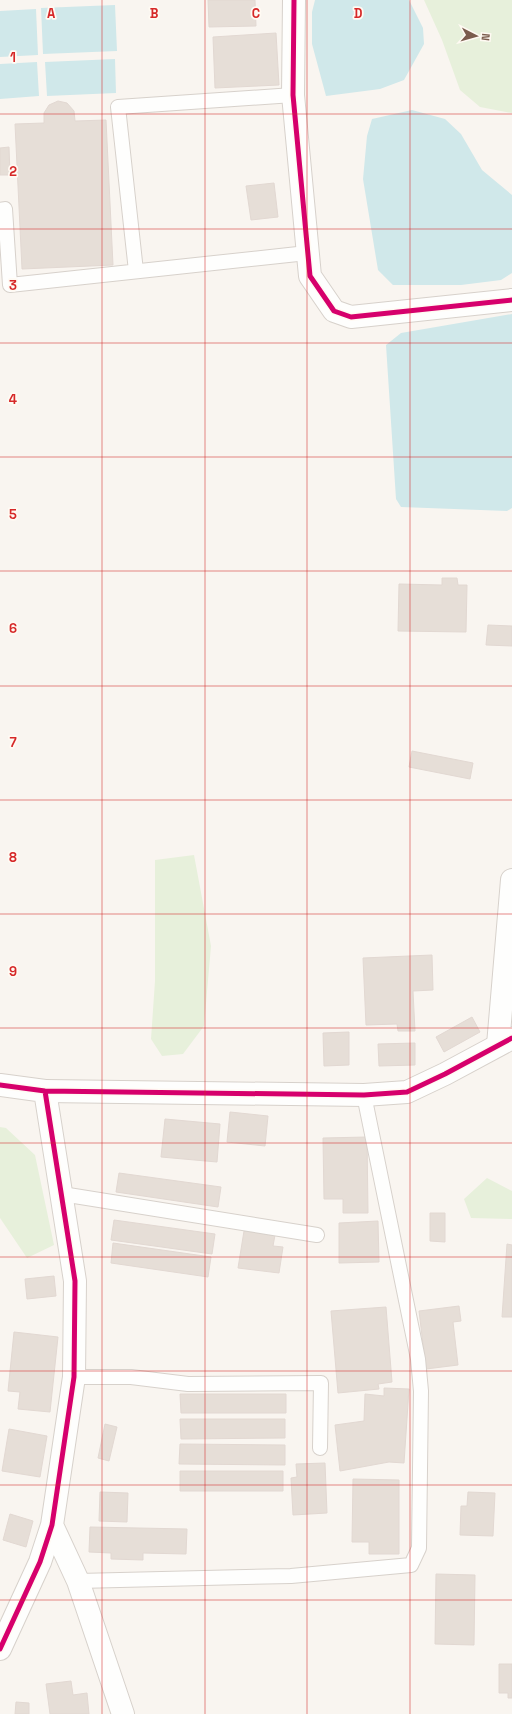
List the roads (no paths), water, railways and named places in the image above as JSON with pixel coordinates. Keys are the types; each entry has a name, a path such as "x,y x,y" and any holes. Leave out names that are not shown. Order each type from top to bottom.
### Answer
{"street":[{"path":"294,0 293,95 307,253 310,276 334,311 351,317 512,300"},
{"path":"0,1086 45,1091 364,1095 407,1092 505,1042 512,880"},
{"path":"0,1649 40,1562 52,1524 74,1377 75,1281 45,1091"},
{"path":"52,1524 78,1581 123,1714"}],"lane":[{"path":"136,272 118,107 293,95"},
{"path":"0,210 5,209 10,285 307,253"},
{"path":"78,1581 291,1576 411,1565 419,1548 421,1390 417,1351 364,1095"},
{"path":"62,1194 317,1235"},
{"path":"74,1377 131,1377 188,1384 321,1383 320,1448"}],"water":[{"path":"315,0 409,0 423,28 424,44 404,80 380,89 326,96 312,44 312,12"},
{"path":"115,5 117,51 43,54 41,8"},
{"path":"36,9 38,55 0,57 0,11"},
{"path":"115,59 116,93 47,96 45,62"},
{"path":"37,62 39,96 0,99 0,64"},
{"path":"412,110 445,119 461,134 482,170 512,195 512,273 501,280 461,285 393,285 378,270 363,179 367,136 372,119"},
{"path":"512,314 512,508 507,511 401,507 396,499 386,345 401,333"}]}
